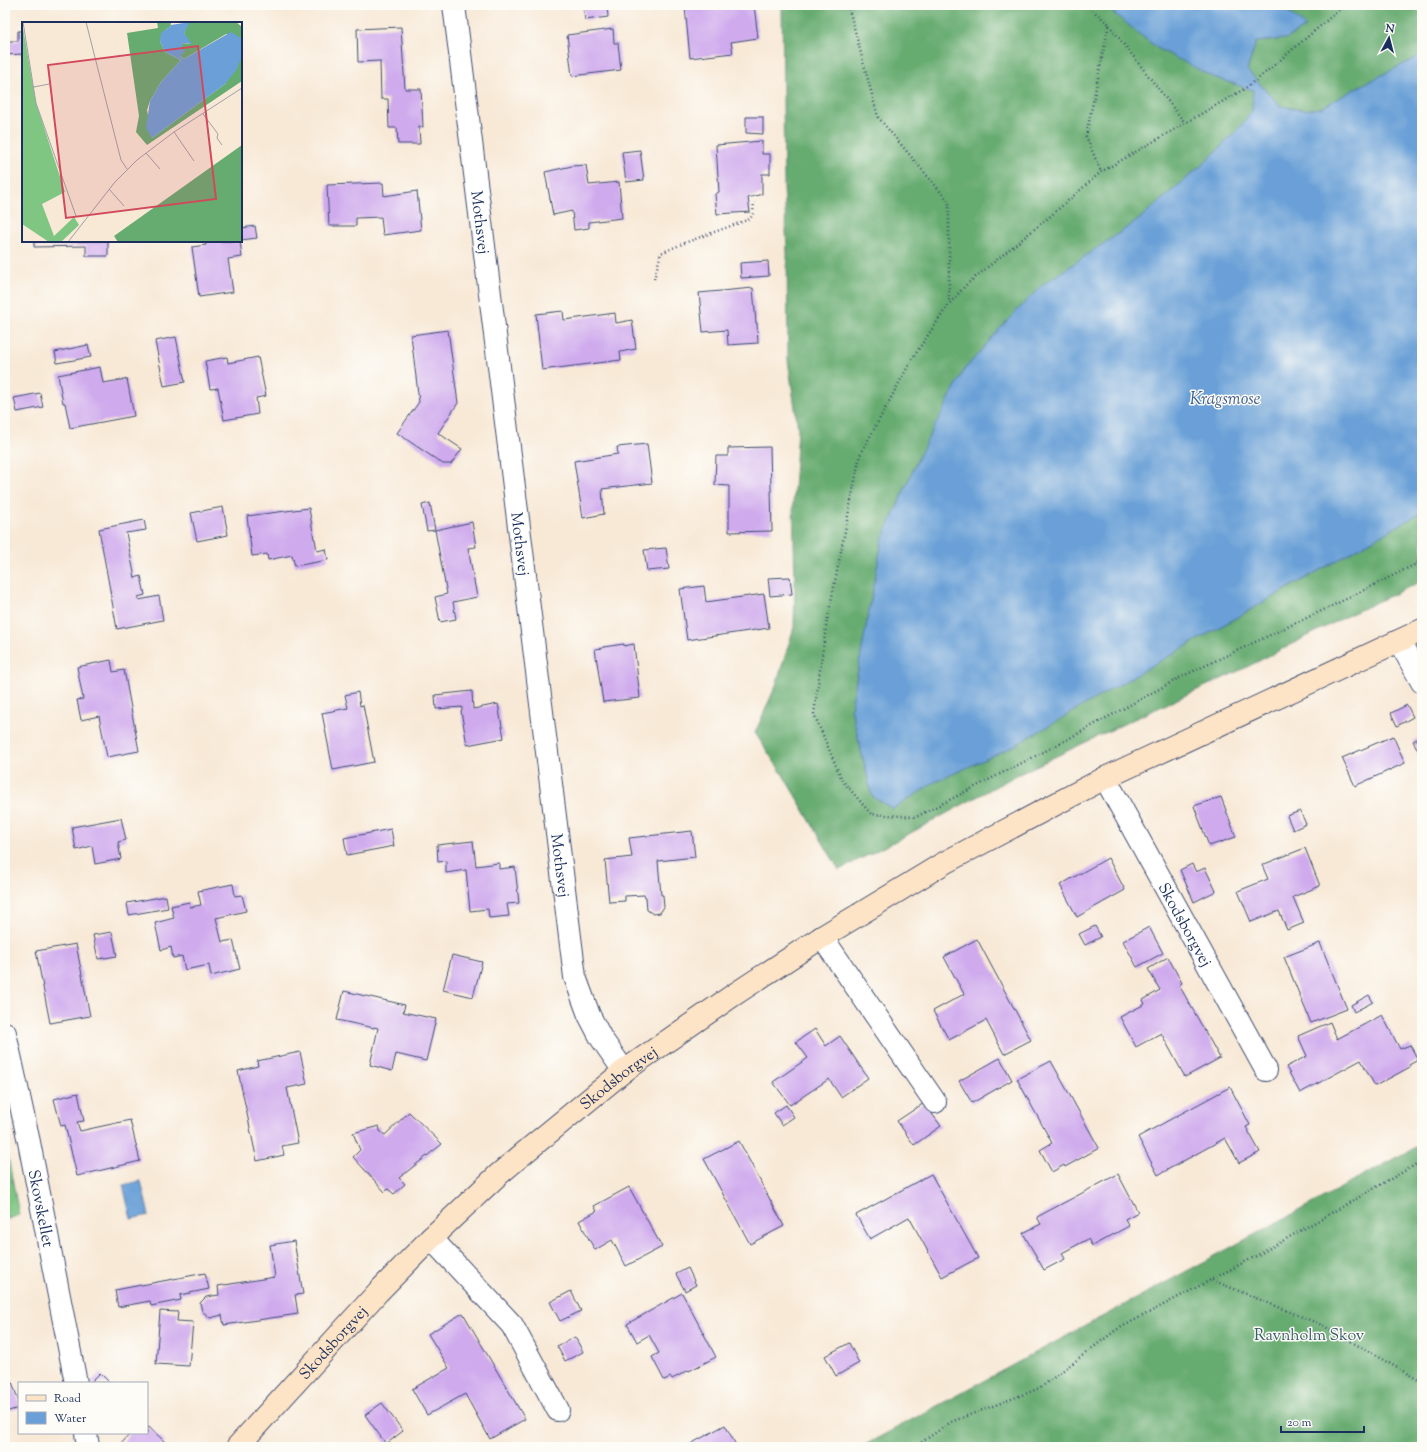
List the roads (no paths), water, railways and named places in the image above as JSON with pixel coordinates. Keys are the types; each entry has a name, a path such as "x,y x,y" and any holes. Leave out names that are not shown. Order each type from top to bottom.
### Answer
{"street":[{"name":"Mothsvej","path":"454,5 574,977 589,1015 601,1038 624,1072"},
{"name":"Skodsborgvej","path":"237,1447 378,1292 431,1238 530,1148 624,1072 732,996 822,937 944,863 1105,778 1422,630"},
{"path":"1399,641 1422,682"},
{"name":"Skodsborgvej","path":"1105,778 1266,1070"},
{"path":"822,937 935,1102"},
{"name":"Skovskellet","path":"5,1033 29,1142 76,1382"},
{"path":"431,1238 512,1325 558,1410"},
{"path":"86,1434 88,1447"}],"water":[{"name":"Kragsmose","path":"1110,5 1280,5 1306,27 1285,39 1256,42 1247,70 1280,106 1303,110 1321,108 1362,85 1422,55 1422,512 1012,747 935,782 893,809 872,796 851,708 882,541 920,454 964,370 1004,324 1041,286 1137,221 1209,159 1240,127 1252,111 1253,90 1213,77 1157,48 1111,11"},
{"path":"141,1181 149,1215 131,1219 123,1185"}],"park label":[{"name":"Ravnholm Skov","path":"1309,1334"}]}
